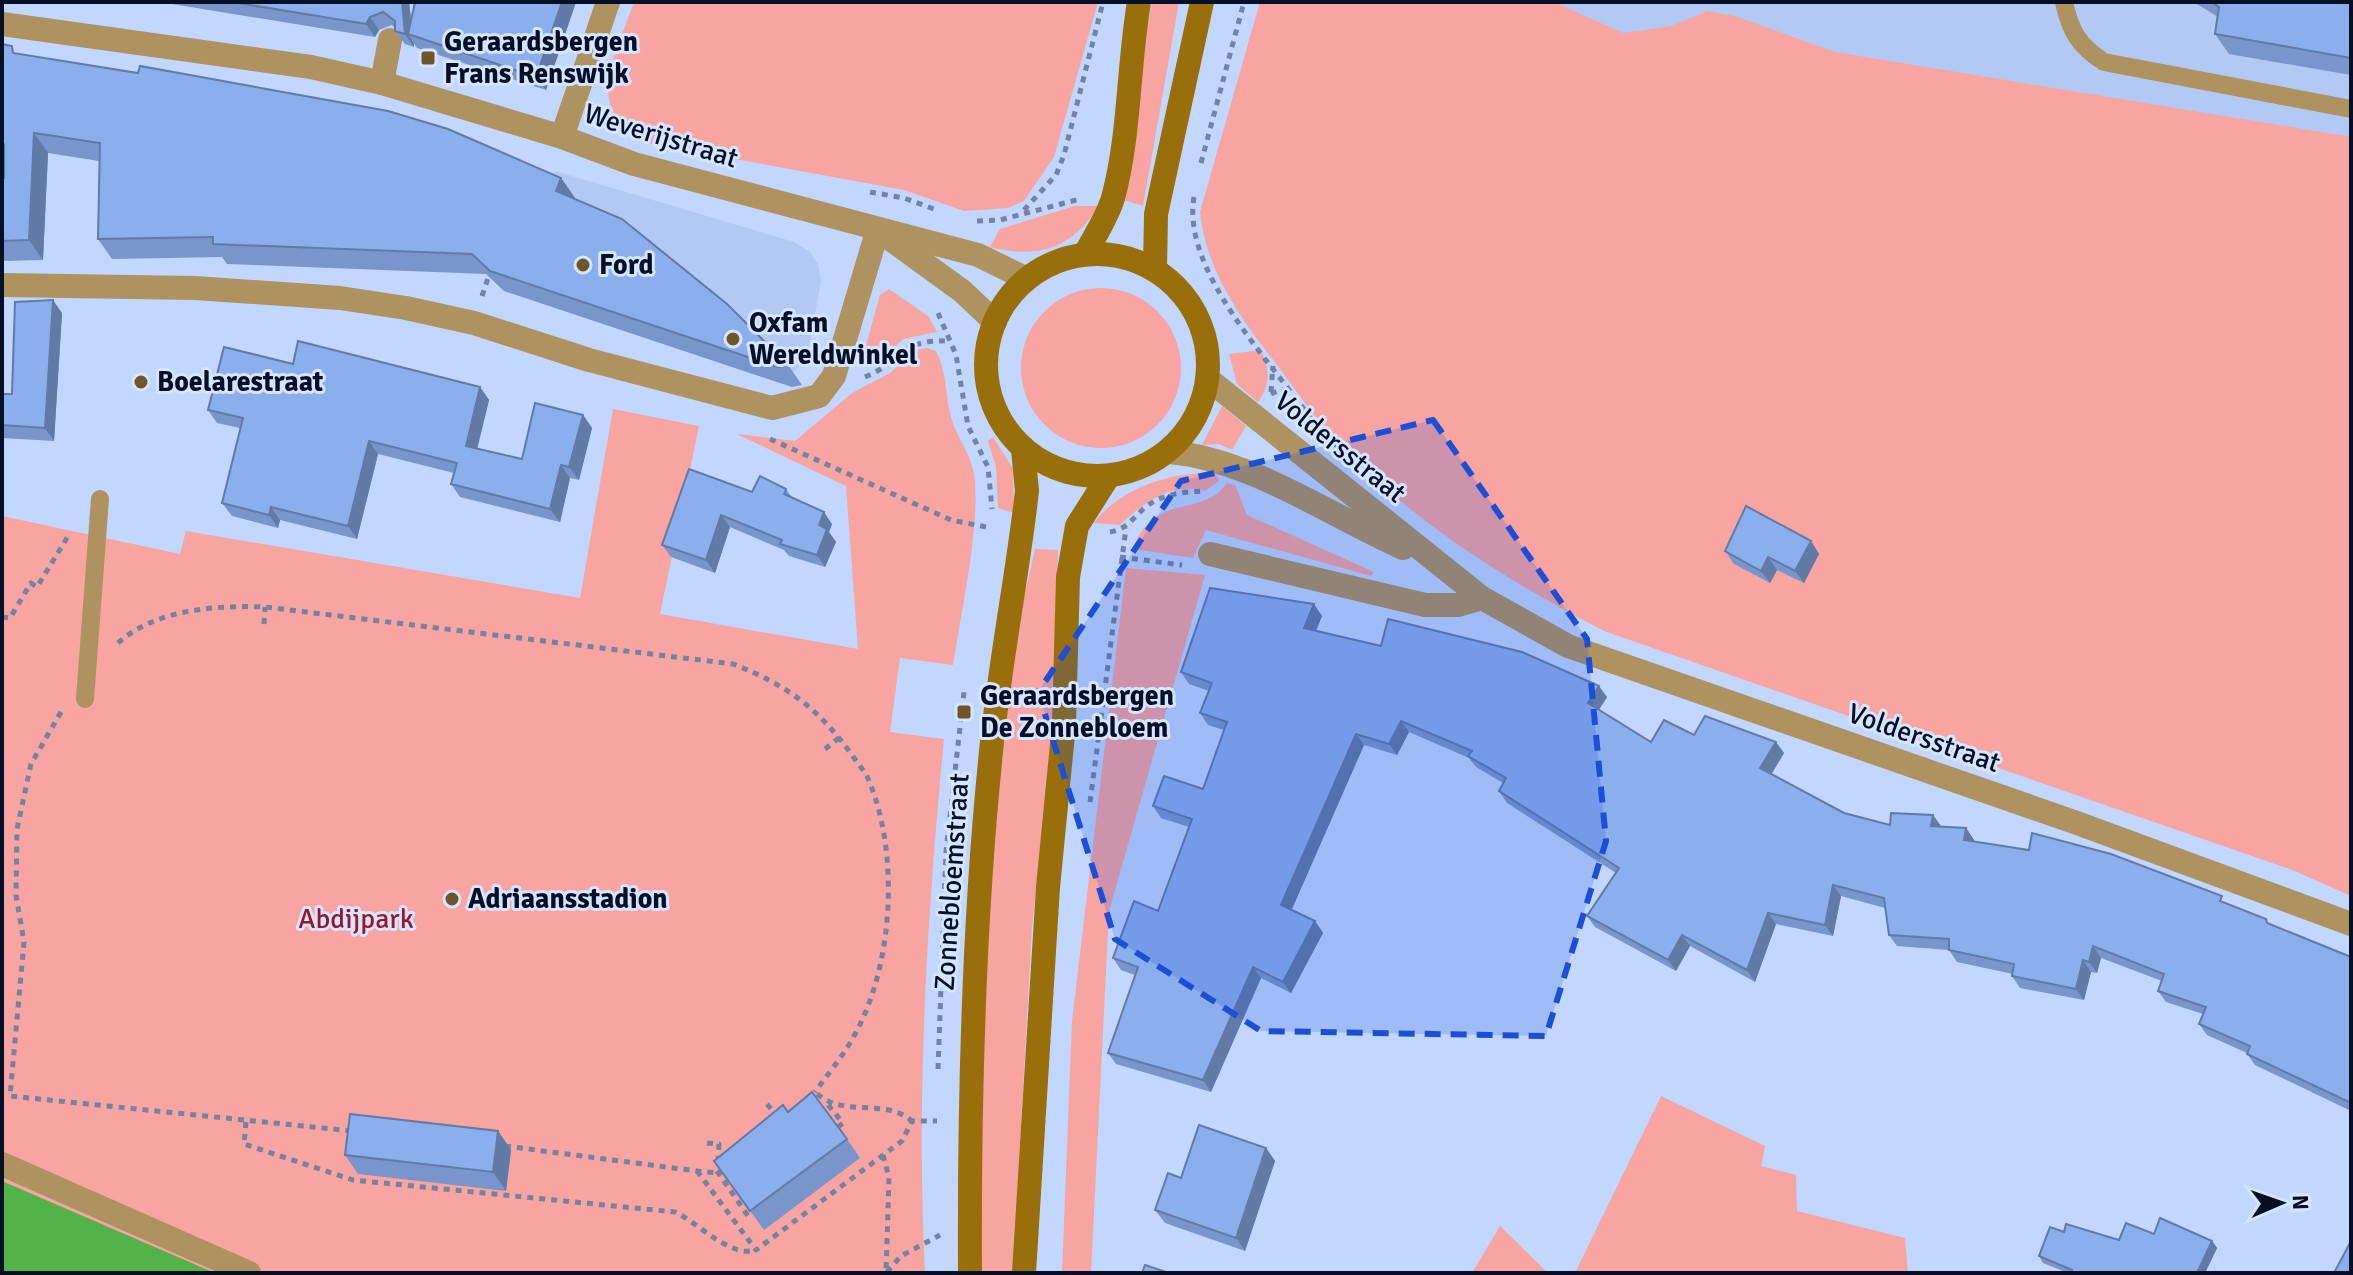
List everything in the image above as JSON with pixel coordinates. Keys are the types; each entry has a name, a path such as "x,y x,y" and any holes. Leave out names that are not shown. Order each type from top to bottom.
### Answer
{"main road":[{"path":"1085,254 1112,201 1124,144 1129,60 1139,2"},
{"path":"1155,269 1156,214 1202,2"},
{"name":"Zonnebloemstraat","path":"1085,254 1128,258 1155,269 1180,291 1199,319 1207,348 1208,379 1201,405 1189,429 1168,452 1148,465 1108,477 1077,475 1054,468 1023,449 994,407 986,371 987,347 995,322 1009,297 1044,267 1085,254"},
{"name":"Zonnebloemstraat","path":"970,1273 970,1113 976,954 990,760 1027,491 1023,449"},
{"path":"1024,1273 1048,887 1064,724 1068,577 1077,526 1108,477"}],"street":[{"path":"562,137 608,2"},
{"name":"Weverijstraat","path":"15,17 311,67 382,83 562,137 634,164 978,255 1027,279"},
{"path":"382,83 390,40"},
{"path":"2,285 195,288 340,298 474,323 589,360 772,408 819,396 829,383 878,229"},
{"name":"Weverijstraat","path":"878,229 962,291 995,322"},
{"name":"Voldersstraat","path":"1208,379 1482,598 1568,646 2077,823 2351,924"},
{"name":"Voldersstraat","path":"1168,452 1199,454 1232,463 1348,524 1435,562"},
{"path":"1210,554 1425,605 1458,605 1482,598"},
{"path":"2,1164 249,1273"}],"lane":[{"path":"2064,2 2069,27 2082,48 2104,62 2351,109"},
{"path":"85,699 100,499"}],"path":[{"path":"1000,220 1022,211 1056,175 1064,155 1103,2"},
{"path":"1198,174 1244,2"},
{"path":"1196,188 1195,231 1203,258 1226,303 1292,392 1281,389 1270,395"},
{"path":"474,323 491,266"},
{"path":"829,383 852,383 877,373 912,344 925,340 950,341"},
{"path":"734,397 760,434 951,520 991,528"},
{"path":"1089,811 1126,528"},
{"path":"2,617 10,618 31,583 37,587 65,541"},
{"path":"1120,557 1193,566 1210,554"},
{"path":"264,624 265,607"},
{"path":"366,1132 10,1096 24,942 16,895 17,829 31,764 87,671 124,638 168,617 192,610 265,607 733,664 768,677 812,706 869,779 882,835 888,923 877,979 854,1036 815,1092 804,1101"},
{"path":"825,749 839,738"},
{"path":"815,1092 843,1123 838,1127"},
{"path":"767,1104 781,1120"},
{"path":"828,1104 901,1112 912,1121 937,1121"},
{"path":"771,1129 792,1111"},
{"path":"246,1122 244,1144 353,1180 675,1212 707,1229 732,1250 756,1250 902,1141 912,1121"},
{"path":"707,1143 719,1144 717,1173 748,1216"},
{"path":"502,1146 717,1173 729,1164"},
{"path":"883,1155 889,1178 886,1273"},
{"path":"697,1171 756,1250"},
{"path":"798,1209 803,1215"},
{"path":"886,1273 901,1256 940,1235"}],"highlighted area":[{"path":"1433,420 1587,639 1606,841 1546,1036 1261,1031 1115,939 1038,692 1181,481"}],"shaded area":[{"path":"1425,2 2351,2 2351,160"},
{"path":"555,171 794,242 810,252 818,264 821,281 808,353 796,370 789,376 504,291 493,280 516,211 548,187"},
{"path":"2,1181 215,1273 2,1273"}],"green space":[{"path":"634,2 1098,2 1054,157 1024,201 1008,208 964,211 904,190 642,142 644,131 624,123 613,111 609,95 609,77 614,58"},
{"path":"1152,2 1179,2 1143,206 1124,200"},
{"path":"1260,2 1554,2 1623,33 1671,26 1708,11 1735,16 1835,52 2351,137 2351,896 2295,871 1604,631 1495,569 1394,496 1326,429 1249,327 1217,273 1203,233 1200,212"},
{"path":"1075,206 1098,206 1088,221 1065,241 1038,251 990,247 1000,229"},
{"path":"1101,288 1131,295 1157,312 1174,338 1181,368 1174,398 1157,424 1131,441 1101,448 1071,441 1045,424 1028,398 1021,368 1028,338 1045,312 1071,295"},
{"path":"889,289 928,316 937,332 903,339 879,362 861,363 880,295"},
{"name":"Adriaansstadion","path":"927,348 936,351 940,359 951,417 972,466 975,517 953,665 900,658 890,732 944,739 925,1006 922,1139 925,1273 2,1273 2,516 180,554 186,531 580,598 613,409 699,426 660,614 858,649 846,486 737,434 795,441 852,393 890,373 916,350"},
{"path":"1262,353 1267,372 1267,384 1258,402 1237,384 1229,354"},
{"path":"1222,406 1246,426 1232,450 1219,444 1202,445"},
{"path":"993,437 1013,469 1014,513 998,508 996,467 988,441"},
{"path":"1213,472 1220,480 1205,491 1181,489 1159,496 1120,525 1094,523 1118,500 1147,485 1179,476"},
{"path":"1227,483 1235,485 1247,515 1374,572 1371,576 1206,530 1193,558 1133,549 1142,531 1153,519 1165,512 1205,500 1217,494"},
{"path":"1035,549 1058,550 1055,623 1059,669 1032,926 1013,1273 981,1273 982,1043 994,814 1014,648"},
{"path":"1126,568 1205,575 1109,911 1091,1273 1062,1273 1072,1021"},
{"path":"1661,1096 1765,1146 1761,1166 1796,1175 1797,1211 1905,1238 1908,1273 1575,1273"},
{"path":"1500,1226 1548,1273 1472,1273"}],"building":[{"path":"232,2 402,2 405,34 395,31 395,21 383,12 370,17 366,24"},
{"path":"415,2 562,2 536,77 408,34"},
{"path":"2212,2 2351,2 2351,58 2215,34 2219,7"},
{"path":"2,44 12,46 13,53 138,73 140,66 388,111 448,129 561,178 556,191 622,219 727,304 788,365 778,367 490,271 472,254 213,244 213,237 98,239 100,143 34,133 29,240 2,241"},
{"path":"53,300 45,428 2,425 2,394 12,394 15,302"},
{"path":"298,341 480,387 466,446 522,459 535,403 583,415 569,467 561,465 550,509 451,484 457,463 369,441 348,526 271,507 269,515 222,503 243,418 208,410 224,347 293,364"},
{"path":"689,469 752,492 760,476 786,489 784,494 824,512 819,525 827,529 817,555 780,544 782,540 721,515 706,560 662,545"},
{"path":"1746,506 1811,541 1795,571 1768,557 1761,571 1725,551"},
{"path":"1210,588 1314,604 1304,628 1381,646 1388,619 1522,652 1599,686 1588,703 1651,742 1664,720 1694,735 1705,716 1776,742 1760,768 1844,813 1890,825 1891,813 1933,815 1931,826 1966,828 1964,840 2029,850 2032,833 2111,854 2222,896 2220,901 2351,957 2351,1103 2247,1054 2250,1046 2199,1024 2206,1007 2158,991 2164,974 2093,946 2089,962 2083,960 2076,989 2012,976 2014,964 1949,950 1949,939 1889,935 1884,898 1833,885 1825,925 1768,913 1747,970 1682,935 1668,960 1587,916 1619,868 1499,791 1506,778 1468,756 1472,751 1401,721 1389,744 1356,734 1281,905 1315,921 1283,982 1253,967 1203,1080 1108,1053 1138,967 1113,958 1134,901 1158,911 1192,819 1153,806 1164,776 1203,789 1227,722 1200,713 1212,683 1181,672"},
{"path":"812,1092 847,1139 750,1211 714,1161 783,1105 788,1112"},
{"path":"350,1114 498,1131 493,1172 345,1155"},
{"path":"1199,1125 1266,1148 1236,1238 1155,1210 1168,1173 1181,1178"},
{"path":"2160,1218 2212,1241 2197,1273 2070,1273 2072,1270 2039,1256 2050,1227 2064,1232 2066,1224 2119,1240 2126,1223 2154,1234"},
{"path":"2351,1241 2351,1273 2334,1273"},
{"path":"1145,1265 1169,1273 1142,1273"}],"place":[{"name":"Geraardsbergen Frans Renswijk","path":"428,58"},
{"name":"Ford","path":"583,265"},
{"name":"Oxfam Wereldwinkel","path":"733,339"},
{"name":"Boelarestraat","path":"141,382"},
{"name":"Geraardsbergen De Zonnebloem","path":"964,712"},
{"name":"Adriaansstadion","path":"452,899"}],"park label":[{"name":"Abdijpark","path":"356,919"}]}
